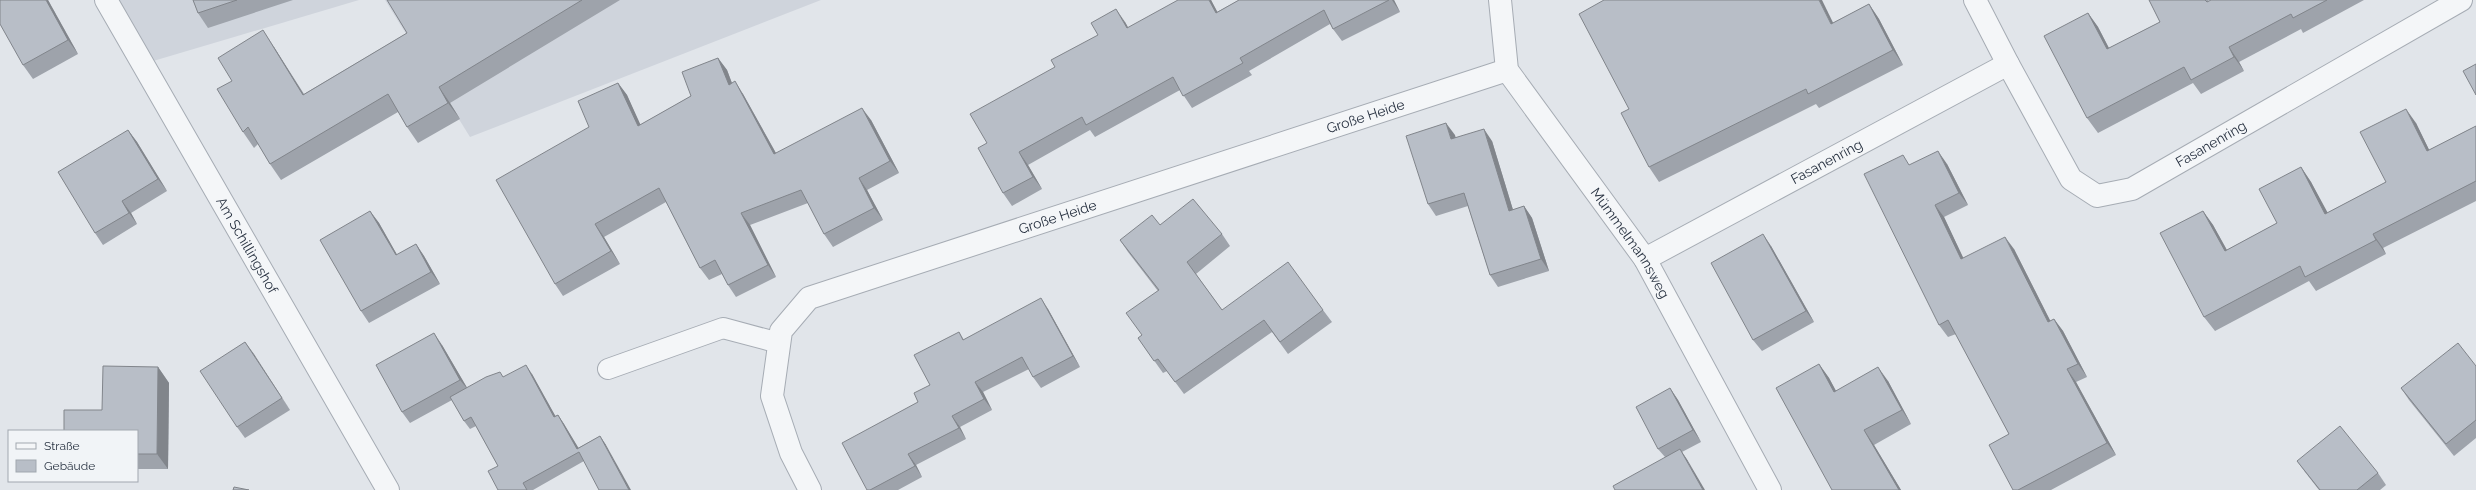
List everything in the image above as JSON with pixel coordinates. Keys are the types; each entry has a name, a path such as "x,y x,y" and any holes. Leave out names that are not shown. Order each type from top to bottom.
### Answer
{"street":[{"name":"Am Schillingshof","path":"106,0 388,490"},
{"path":"1500,0 1507,70"},
{"name":"Fasanenring","path":"1975,0 2071,179 2097,196 2132,189 2461,0"},
{"name":"Fasanenring","path":"1645,260 2008,64"},
{"name":"Mümmelmannsweg","path":"1507,70 1645,260 1770,490"},
{"name":"Große Heide","path":"810,490 791,453 772,396 781,331 809,298 1507,70"}],"lane":[{"path":"608,369 723,328 779,343"}],"shaded area":[{"path":"96,0 359,0 133,67"},
{"path":"385,0 821,0 470,137"}],"building":[{"path":"0,0 46,0 68,40 23,65 0,24"},
{"path":"193,0 237,0 198,13"},
{"path":"387,0 582,0 439,87 448,103 407,127 388,94 270,164 248,127 243,132 217,89 232,81 218,58 263,30 303,95 407,33"},
{"path":"1178,0 1209,0 1216,13 1239,0 1389,0 1333,29 1324,10 1240,58 1243,63 1183,96 1173,77 1086,125 1082,117 1019,152 1033,177 1003,193 978,148 987,143 970,114 1055,67 1051,60 1098,35 1091,23 1116,9 1127,28"},
{"path":"1604,0 1819,0 1831,24 1869,4 1893,50 1808,94 1806,89 1649,167 1621,113 1629,109 1579,14"},
{"path":"2149,0 2205,0 2207,2 2211,0 2327,0 2293,18 2291,14 2229,47 2234,57 2191,80 2184,67 2087,118 2044,36 2088,13 2107,49 2160,22"},
{"path":"718,58 729,85 735,81 774,154 862,108 890,161 859,178 874,208 824,234 801,190 741,213 768,265 728,285 715,260 700,268 659,188 595,224 611,251 555,284 496,180 589,127 578,101 618,83 638,126 691,96 682,72"},
{"path":"2476,64 2476,95 2463,71"},
{"path":"2406,109 2427,151 2476,126 2476,181 2373,234 2376,240 2305,277 2300,266 2204,317 2160,233 2203,211 2225,251 2277,223 2259,189 2301,167 2325,214 2386,182 2360,132"},
{"path":"1446,123 1451,139 1484,129 1509,211 1524,206 1541,259 1490,275 1464,193 1428,204 1406,136"},
{"path":"128,130 158,179 122,201 129,213 95,233 58,172"},
{"path":"1938,151 1959,193 1935,205 1961,259 2005,237 2048,322 2054,319 2078,364 2067,369 2107,443 2018,490 2013,490 1989,445 2009,434 1948,320 1939,325 1864,174 1903,155 1909,165"},
{"path":"1193,199 1222,234 1187,262 1222,310 1288,262 1323,310 1280,342 1264,320 1175,382 1158,359 1154,361 1138,338 1142,335 1126,313 1159,290 1120,240 1152,215 1160,225"},
{"path":"370,211 396,255 416,244 431,272 361,311 320,240"},
{"path":"1763,234 1806,311 1753,340 1711,263"},
{"path":"1041,298 1073,356 1033,377 1022,357 975,382 984,399 952,416 959,428 908,454 915,466 870,490 867,490 842,443 918,402 914,393 930,385 914,355 959,332 963,340"},
{"path":"434,333 460,380 402,412 376,365"},
{"path":"245,342 282,398 237,427 200,371"},
{"path":"2458,343 2476,366 2476,420 2446,444 2401,388"},
{"path":"1819,364 1834,392 1878,367 1902,410 1864,430 1899,490 1832,490 1776,388"},
{"path":"526,365 554,417 558,415 577,449 600,436 629,490 599,490 579,452 523,483 527,490 498,490 488,471 498,466 471,417 464,421 450,397 486,377 500,372 503,377"},
{"path":"103,366 158,367 157,454 138,454 138,430 64,430 64,410 102,410"},
{"path":"1670,388 1693,430 1658,449 1636,407"},
{"path":"2340,426 2378,473 2357,490 2320,490 2297,461"},
{"path":"1680,449 1703,490 1615,490 1613,486"},
{"path":"234,487 249,490 233,490"}]}
